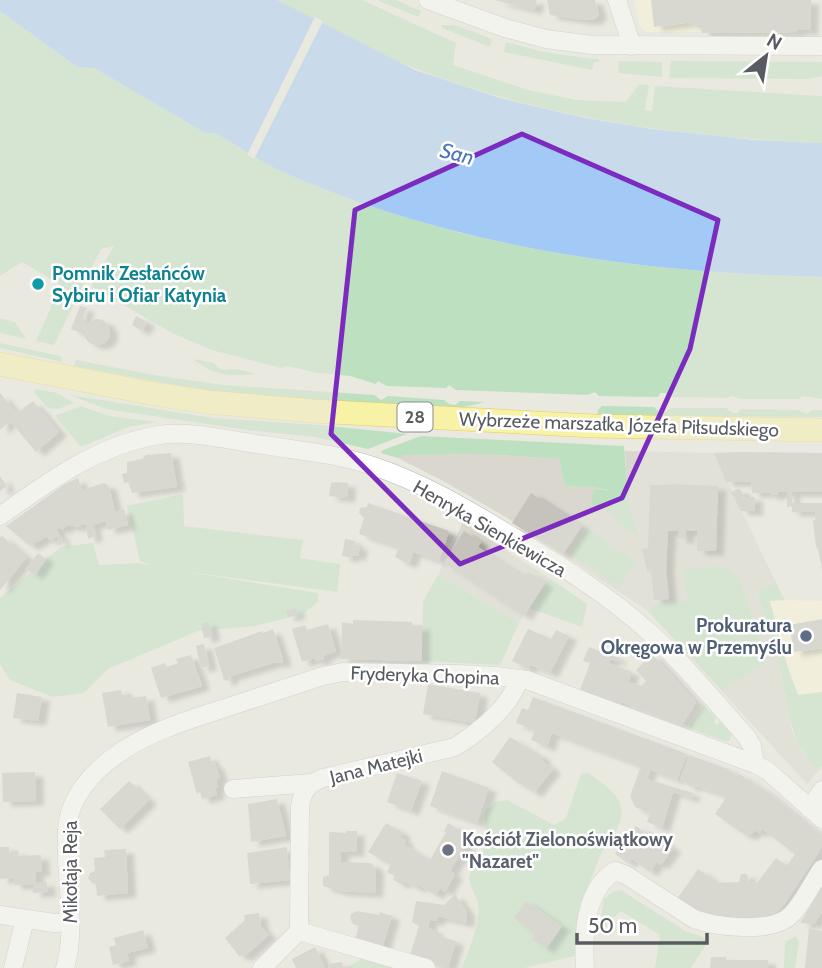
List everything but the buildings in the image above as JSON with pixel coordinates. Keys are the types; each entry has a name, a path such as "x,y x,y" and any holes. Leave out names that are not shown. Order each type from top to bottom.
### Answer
{"main road":[{"name":"Wybrzeże marszałka Józefa Piłsudskiego","path":"0,364 160,395 300,410 593,426 822,430"}],"street":[{"path":"428,0 505,28 546,39 592,45 822,46"},
{"path":"617,0 632,46"},
{"name":"Henryka Sienkiewicza","path":"0,516 77,464 131,442 161,435 231,440 347,458 374,466 435,493 483,519 566,570 633,617 681,664 746,736 752,746 755,764"},
{"name":"Fryderyka Chopina","path":"119,752 202,715 343,672 457,674 519,679 755,764 768,771 816,814"},
{"name":"Jana Matejki","path":"299,932 300,807 303,792 311,783 455,747 478,731 508,700 519,679"},
{"name":"Mikołaja Reja","path":"65,968 70,922 66,829 68,818 80,792 90,779 119,752"},
{"path":"233,789 311,783"},
{"path":"816,814 822,790"},
{"path":"585,968 584,929 600,888 606,877 615,871 626,875 694,919 706,923 760,928 782,922 792,915 822,869"},
{"path":"0,915 70,922"},
{"path":"13,968 25,919"},
{"path":"262,968 299,932 426,968"}],"highlighted area":[{"path":"522,134 718,220 690,349 622,498 460,564 331,434 355,210"}],"shaded area":[{"path":"634,0 699,0 701,32 646,32 640,26"},
{"path":"625,451 714,453 776,583 757,594 778,662 792,731 805,755 819,770 807,784 648,611 509,519 398,458 406,455 481,454 559,459 565,486 593,487 630,496"},
{"path":"463,522 549,578 519,623 438,575"},
{"path":"769,600 822,601 822,692 798,695"}],"green space":[{"path":"277,0 362,0 456,43 453,65 528,90 577,100 626,102 639,84 649,85 645,110 652,111 655,86 822,96 822,143 679,132 609,122 540,107 472,88 405,64 340,35"},
{"path":"377,0 396,0 421,11 418,17"},
{"path":"0,11 77,67 94,68 205,133 215,133 284,173 356,202 486,239 553,252 687,270 822,277 822,399 802,396 799,399 740,399 732,396 669,397 665,393 660,393 658,397 599,396 595,392 587,395 456,390 449,385 446,388 387,386 378,381 376,384 350,376 287,366 281,368 212,350 172,333 91,286 114,246 101,249 54,345 36,341 61,285 22,262 0,276"},
{"path":"441,25 455,25 492,39 490,47 442,28"},
{"path":"506,42 543,52 600,60 594,62 592,70 504,52"},
{"path":"619,61 662,62 662,77 618,73"},
{"path":"671,61 822,62 822,76 809,79 669,78"},
{"path":"0,318 15,322 26,339 0,333"},
{"path":"0,343 60,356 62,362 0,348"},
{"path":"193,359 214,363 221,369 236,369 255,374 223,374"},
{"path":"76,360 223,385 374,395 381,400 388,396 444,400 455,405 460,401 485,402 460,408 266,397 200,390 74,366"},
{"path":"36,389 57,393 74,403 58,409 48,408 34,392"},
{"path":"70,395 213,418 407,434 368,449 315,437 106,409"},
{"path":"81,406 109,416 156,422 128,427 81,447 55,416"},
{"path":"602,406 654,407 659,412 672,408 726,408 733,413 738,413 741,409 798,410 807,414 812,410 822,410 822,417 597,415"},
{"path":"421,436 624,446 627,485 631,496 628,496 630,510 639,537 614,522 616,517 591,503 594,489 612,491 593,487 565,486 559,459 481,454 406,455 398,458 381,453"},
{"path":"183,494 184,526 303,540 300,558 340,564 337,592 181,571 318,593 318,602 303,614 255,626 198,631 108,669 84,693 53,697 10,680 0,664 0,598 61,547 93,543 99,565 151,565 140,561 127,506"},
{"path":"587,528 636,563 619,588 570,553"},
{"path":"719,566 728,569 740,579 766,662 722,690 648,611 653,605 688,601 682,569"},
{"path":"438,575 519,623 500,665 422,661 423,601"},
{"path":"549,578 587,604 582,627 529,608"},
{"path":"776,583 785,600 770,601 798,695 822,692 822,766 819,770 795,735 777,657 757,593"},
{"path":"704,705 716,718 714,723 717,725 720,722 731,734 730,741 691,729 690,725"},
{"path":"588,773 612,791 619,801 622,814 618,828 598,861 585,895 576,932 575,956 524,968 462,968 478,920 477,901 469,878 486,843 485,811 495,802 507,800 554,825 566,818 581,774"},
{"path":"621,890 685,931 703,937 707,943 691,968 655,968 660,935 621,911 598,932 604,899 614,891"},
{"path":"796,936 799,942 795,968 784,968 785,942"},
{"path":"364,957 408,968 347,968"}],"water":[{"name":"San","path":"0,0 277,0 415,70 500,98 585,118 652,129 754,140 822,143 822,277 688,270 553,252 487,239 357,202 284,173 215,133 205,133 94,68 77,67 0,11"}],"pier":[{"path":"315,17 323,21 254,159 247,155"}],"place":[{"name":"Pomnik Zesłańców Sybiru i Ofiar Katynia","path":"38,284"},
{"name":"Prokuratura Okręgowa w Przemyślu","path":"806,636"},
{"name":"Kościół Zielonoświątkowy \"Nazaret\"","path":"448,850"}]}
